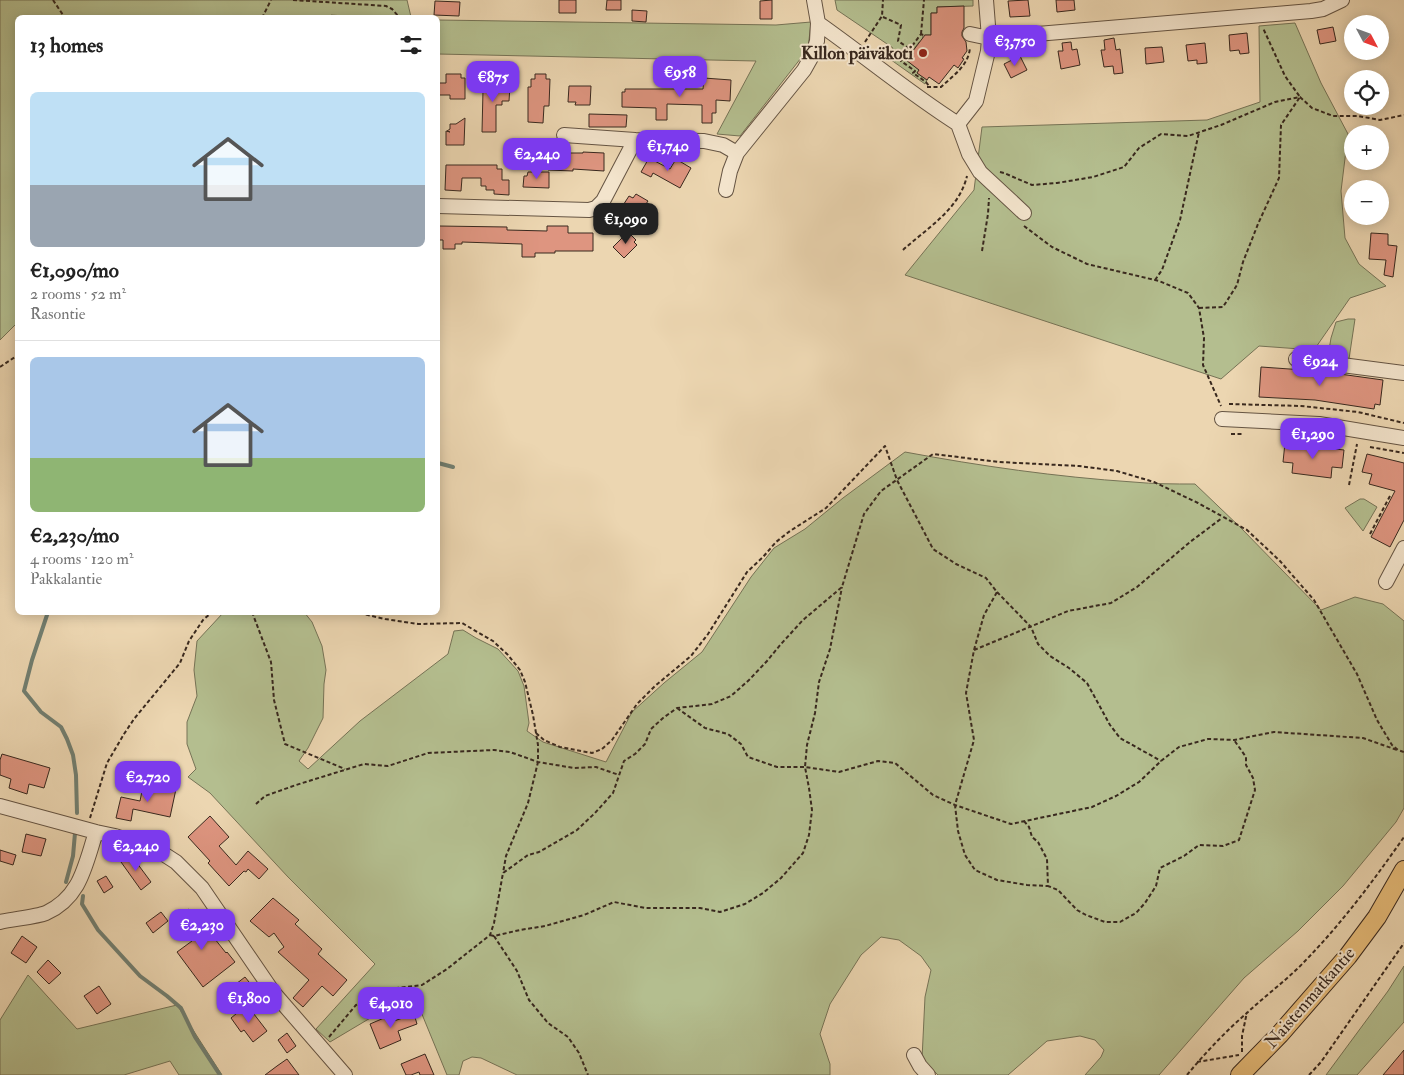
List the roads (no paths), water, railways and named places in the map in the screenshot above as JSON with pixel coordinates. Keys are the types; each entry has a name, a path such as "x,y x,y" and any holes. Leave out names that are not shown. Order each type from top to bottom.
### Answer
{"main road":[{"name":"Naistenmatkantie","path":"1240,1075 1317,992 1377,918 1404,870"},
{"name":"Naistenmatkantie","path":"1377,918 1404,893"}],"street":[{"path":"726,190 737,152 804,70 812,54 817,42 818,23 814,0"},
{"path":"958,124 976,101 988,51 989,38 986,0"},
{"path":"970,34 989,38 1258,16 1323,9 1342,0"},
{"path":"818,23 859,51 916,96 958,124 969,154 980,172 1024,219"},
{"path":"564,135 635,140 704,141 723,145 737,152"},
{"path":"440,206 589,210 596,208 603,201 635,140"},
{"path":"1296,359 1404,373"},
{"path":"1228,419 1319,424 1404,438"},
{"path":"1386,582 1404,548"},
{"path":"0,806 115,836 148,847 176,862 202,888 273,992 290,1013 322,1046 342,1074"},
{"path":"0,922 45,913 67,900 75,890 81,876 91,831"},
{"path":"914,1055 928,1075"}],"waterway":[{"path":"440,464 453,467"},
{"path":"47,615 24,691 41,712 61,727 67,739 73,755 76,775 77,813"},
{"path":"66,882 73,856 75,833"},
{"path":"83,896 82,904 98,930 140,976 181,1008 195,1037 220,1075"}],"place":[{"name":"Killon päiväkoti","path":"923,53"}]}
